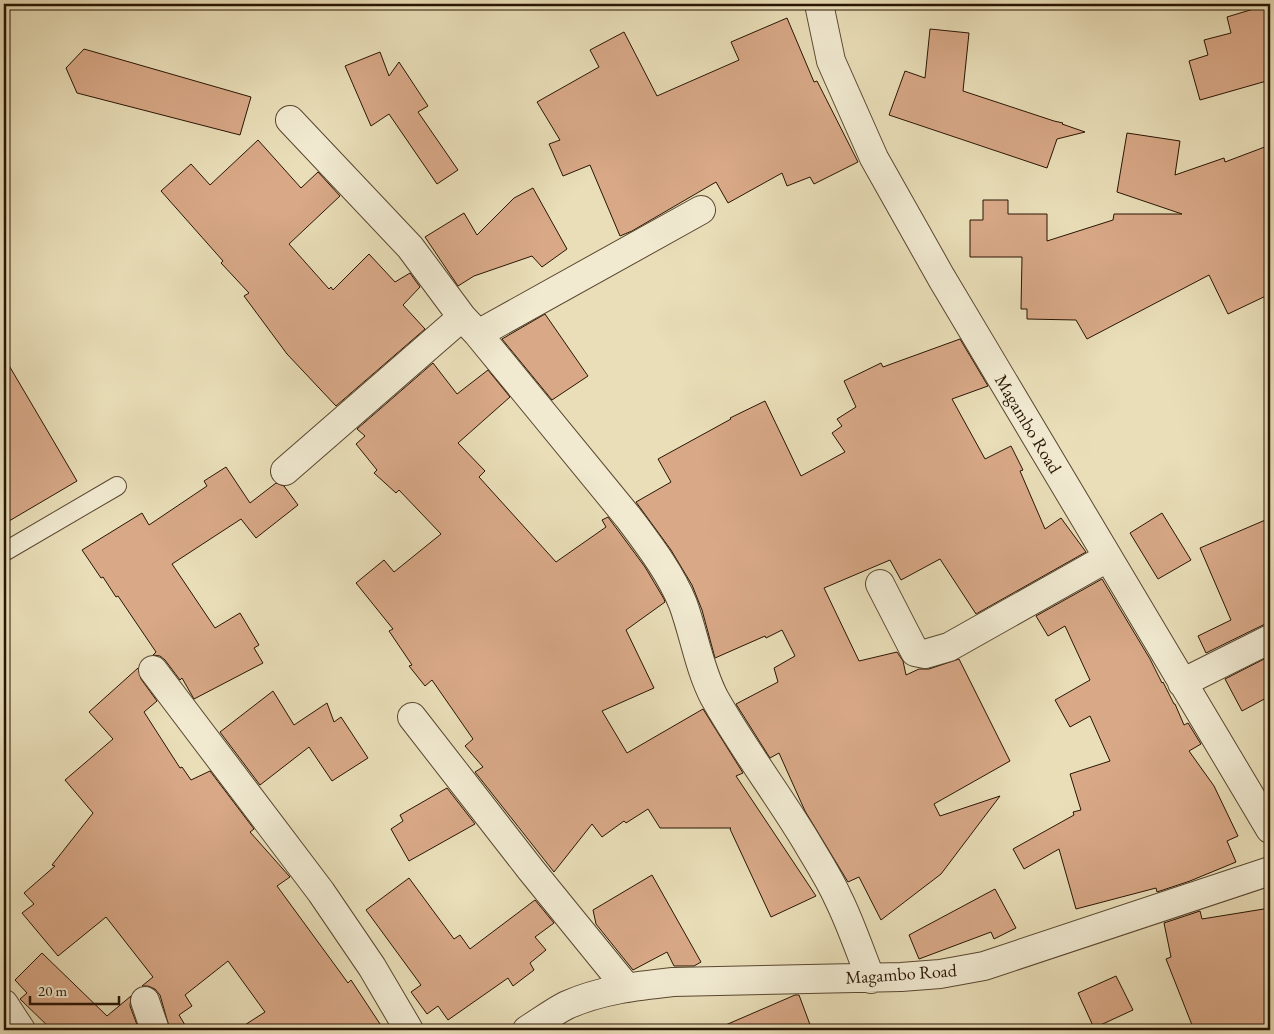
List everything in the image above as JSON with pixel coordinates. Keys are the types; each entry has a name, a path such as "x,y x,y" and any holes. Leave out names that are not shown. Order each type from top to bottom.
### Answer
{"street":[{"name":"Magambo Road","path":"819,4 831,61 874,158 941,277 1270,830"},
{"path":"290,120 410,247 470,326 628,517 646,542 674,584 713,694 826,876 842,906 871,979"},
{"path":"285,471 470,326 701,210"},
{"path":"880,584 915,652 925,654 949,647 1107,558"},
{"path":"1182,683 1270,639"},
{"path":"153,670 320,892 372,967 409,1030"},
{"path":"412,717 525,863 627,988"},
{"name":"Magambo Road","path":"527,1030 566,1006 606,991 627,988 673,982 871,979 940,974 984,966 1270,871"},
{"path":"146,1001 155,1030"},
{"path":"4,1004 21,1030"}],"lane":[{"path":"4,552 117,486"}],"building":[{"path":"1270,4 1270,80 1200,100 1189,61 1208,55 1204,40 1231,33 1227,17"},
{"path":"787,18 814,82 817,81 858,162 814,184 810,177 787,186 782,173 728,203 716,182 632,231 620,236 590,165 563,176 549,144 560,140 537,102 599,67 590,50 624,32 657,96 739,60 731,42"},
{"path":"930,29 969,33 963,91 1063,123 1085,132 1057,139 1047,168 889,115 905,71 925,78"},
{"path":"84,49 251,97 240,135 77,93 66,68"},
{"path":"380,52 389,76 399,62 428,106 418,112 458,170 437,184 389,114 371,126 345,66"},
{"path":"1127,133 1180,141 1175,175 1224,158 1225,162 1270,145 1270,294 1228,314 1209,275 1087,339 1076,320 1027,319 1027,309 1021,309 1022,257 970,257 970,220 983,220 983,200 1008,200 1008,214 1047,214 1047,241 1113,220 1114,214 1182,214 1117,192"},
{"path":"258,140 301,188 318,172 340,196 289,244 329,289 331,287 333,290 369,254 395,282 410,273 420,287 403,305 425,329 336,406 287,354 244,296 249,293 221,263 223,261 161,191 191,164 210,185"},
{"path":"533,188 567,249 542,267 532,256 474,276 458,286 425,237 464,213 477,235 514,198"},
{"path":"545,314 588,376 552,400 502,339"},
{"path":"960,339 988,386 952,399 985,459 1011,446 1023,470 1020,471 1045,529 1061,518 1086,552 976,614 940,559 901,580 890,560 824,588 859,661 897,652 903,661 906,675 919,669 929,669 959,659 1010,761 934,804 940,816 1000,796 941,874 881,920 859,877 848,882 805,811 779,753 770,758 736,704 778,682 774,668 795,656 782,630 715,658 702,610 692,585 671,550 636,502 671,482 658,459 730,418 765,401 801,476 845,452 832,433 842,426 837,419 856,407 844,381 881,363 883,367"},
{"path":"4,357 77,481 4,524"},
{"path":"433,363 457,394 488,370 510,397 458,443 485,471 479,477 556,562 606,527 602,520 608,517 645,567 664,599 665,602 626,630 654,688 602,711 627,753 703,709 743,773 736,776 816,896 771,917 731,828 660,828 648,809 626,823 624,821 602,837 592,824 554,872 475,772 483,767 465,746 473,739 432,680 425,686 409,666 412,665 389,631 393,629 356,583 384,560 394,572 441,534 399,490 396,493 374,473 377,470 356,444 365,436 357,429"},
{"path":"226,467 250,503 276,483 284,486 298,505 256,538 241,519 172,564 215,628 240,613 259,645 254,648 263,663 194,699 182,678 180,680 160,656 153,655 156,652 118,596 116,597 103,577 101,578 82,550 142,513 149,525 207,486 204,481"},
{"path":"1162,513 1191,560 1158,579 1130,533"},
{"path":"1270,518 1270,623 1206,653 1198,636 1231,620 1200,548"},
{"path":"1102,579 1163,682 1184,725 1188,723 1201,744 1189,751 1214,786 1238,836 1227,841 1236,862 1157,892 1156,888 1076,909 1059,849 1024,869 1013,849 1074,815 1073,812 1081,810 1070,774 1110,761 1090,716 1070,727 1055,700 1090,680 1065,626 1048,636 1036,616"},
{"path":"1270,656 1270,696 1242,711 1225,679"},
{"path":"138,668 141,679 157,701 144,712 180,768 182,767 191,780 210,771 254,829 250,832 290,877 277,886 348,983 351,980 384,1030 237,1030 265,1012 228,961 185,995 192,1006 179,1015 188,1030 170,1030 160,995 155,989 142,986 153,977 106,917 58,956 22,913 34,904 24,893 55,866 52,865 93,813 65,780 113,739 89,712"},
{"path":"273,691 294,725 327,703 334,722 341,717 368,758 332,781 309,747 260,785 220,732"},
{"path":"447,788 475,824 409,861 391,829 403,821 400,815"},
{"path":"652,875 701,962 694,966 674,966 667,952 633,970 596,924 593,910"},
{"path":"409,878 454,939 460,935 470,949 535,900 554,923 535,937 546,950 530,963 534,970 513,986 508,978 448,1020 438,1006 427,1014 411,992 421,985 366,910"},
{"path":"995,889 1016,928 994,939 991,932 919,959 909,935"},
{"path":"1270,908 1270,1030 1194,1030 1166,959 1171,957 1164,923 1200,911 1202,919"},
{"path":"42,953 107,1016 131,996 130,1006 139,1030 52,1030 20,999 27,993 15,980"},
{"path":"1116,976 1133,1010 1094,1028 1078,993"},
{"path":"795,995 799,995 812,1030 714,1030"}]}
